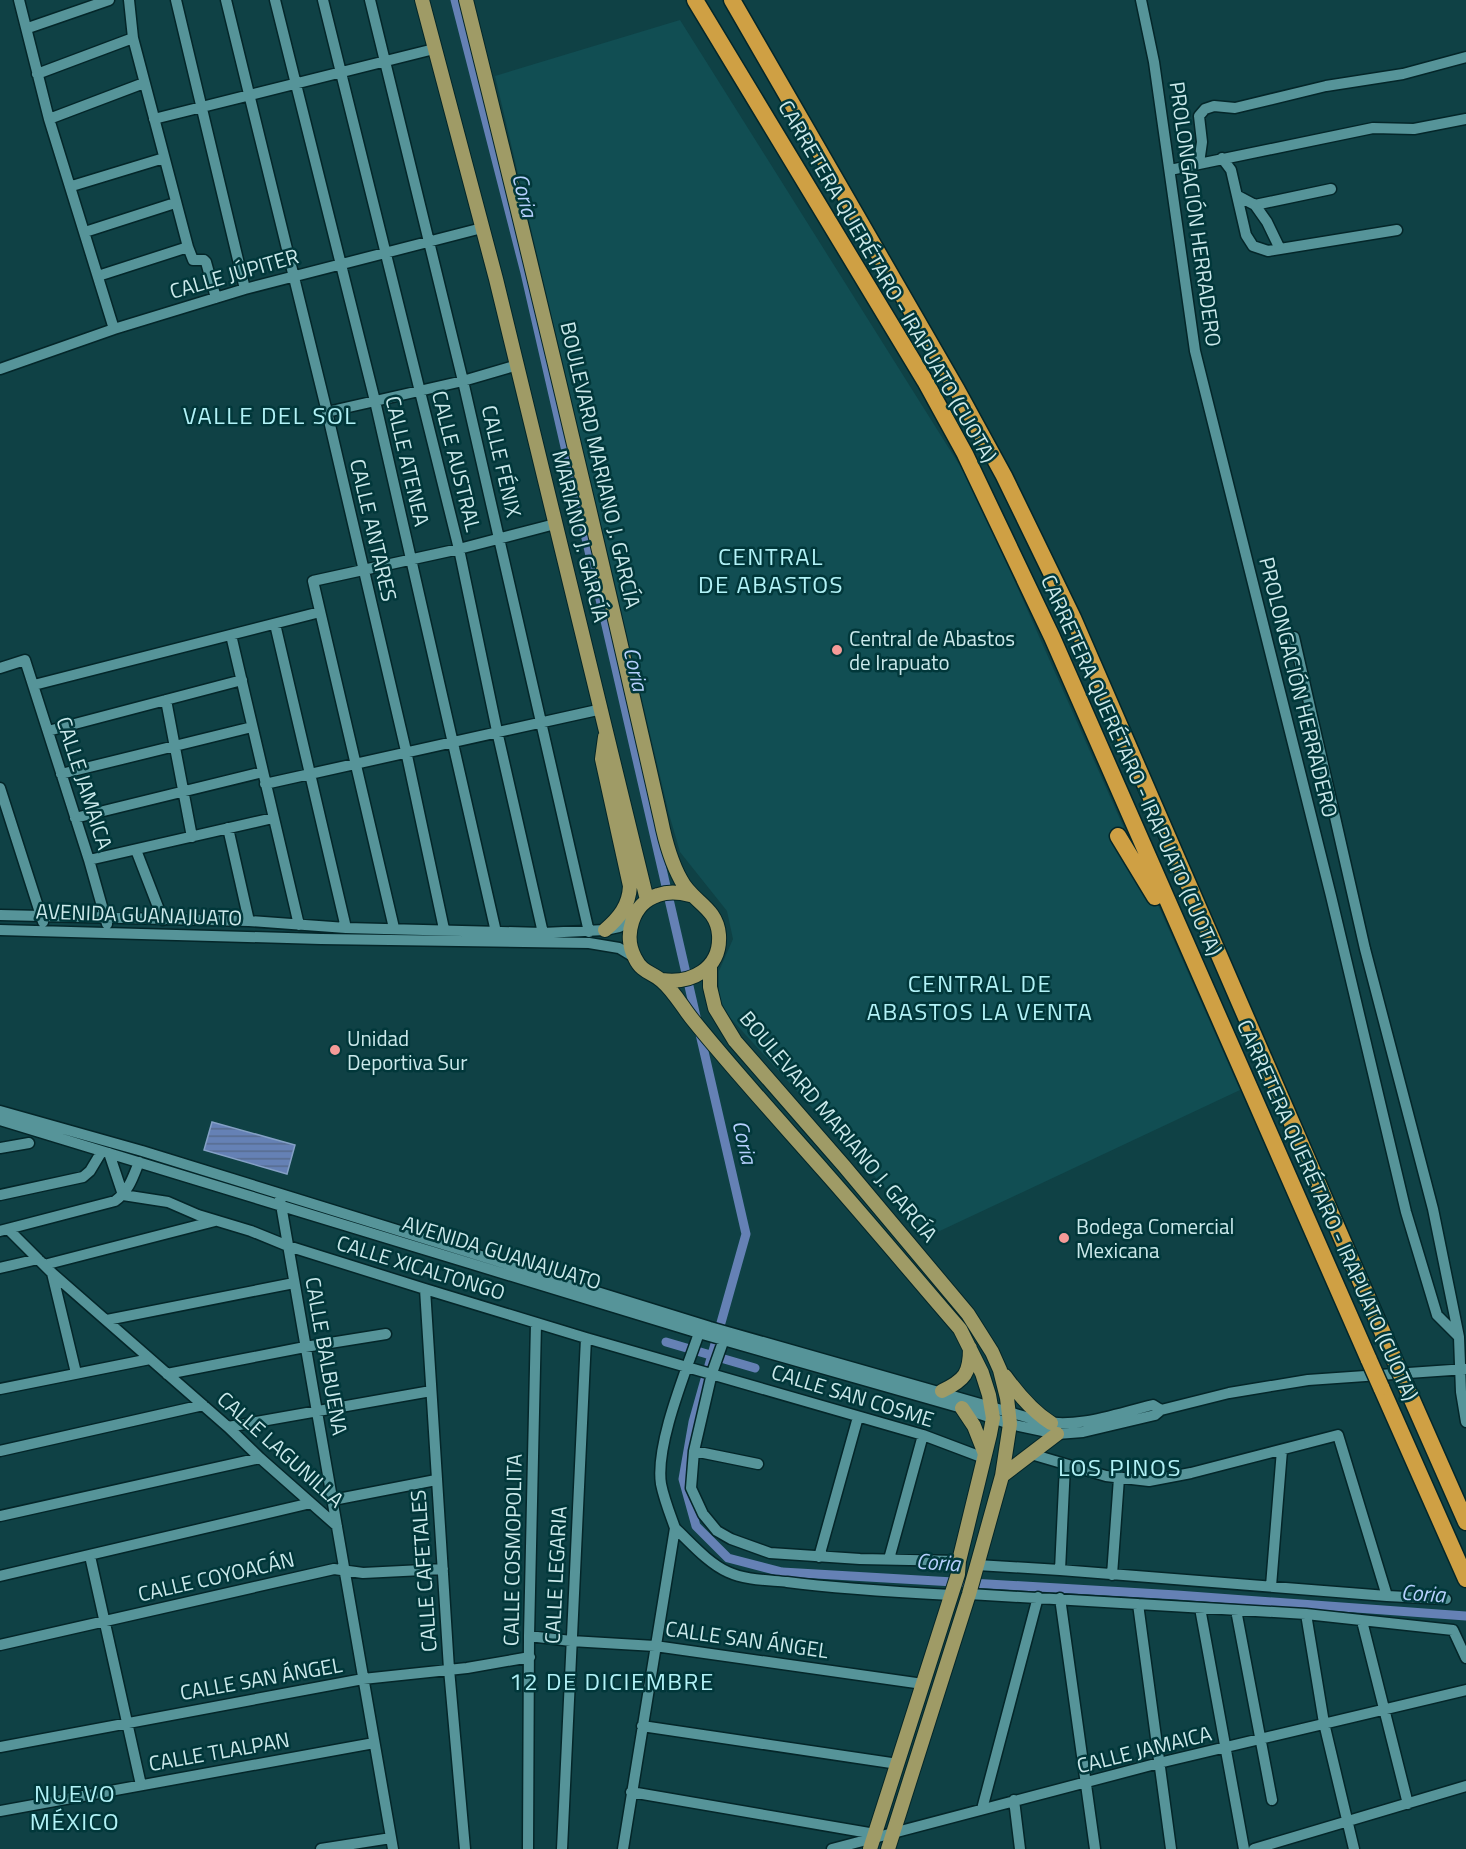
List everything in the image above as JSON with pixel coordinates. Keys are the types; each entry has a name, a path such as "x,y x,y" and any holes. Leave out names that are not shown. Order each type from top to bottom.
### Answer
{"highway":[{"name":"CARRETERA QUERÉTARO - IRAPUATO (CUOTA)","path":"695,0 925,381 965,454 1052,637 1466,1580"},
{"name":"CARRETERA QUERÉTARO - IRAPUATO (CUOTA)","path":"732,0 1004,476 1069,608 1466,1522"},
{"path":"1118,836 1147,882 1201,978"}],"main road":[{"name":"MARIANO J. GARCÍA","path":"422,0 518,365 602,709 633,848 653,898"},
{"name":"BOULEVARD MARIANO J. GARCÍA","path":"466,0 597,537 662,825 683,893 701,901 711,911 717,922 718,949 705,969 715,1008 735,1041 968,1314 981,1333 1000,1370 1010,1418 1002,1476 973,1580 888,1849"},
{"path":"604,930 618,919 624,910 630,886 602,759 606,726"},
{"path":"683,893 653,898 638,909 629,933 630,945 634,957 645,972 668,981 688,980 705,969"},
{"name":"BOULEVARD MARIANO J. GARCÍA","path":"668,981 686,1012 716,1049 960,1329 982,1373 992,1412 985,1456 956,1579 873,1840"},
{"path":"942,1391 962,1380 970,1363 970,1346"},
{"path":"1000,1370 1026,1403 1054,1428 1031,1454 1002,1476"},
{"path":"962,1408 974,1426 985,1456"}],"street":[{"path":"19,0 28,28 37,74 114,329"},
{"path":"28,28 109,0"},
{"path":"129,0 134,38 144,83 175,203 193,260 206,262 216,298"},
{"path":"176,0 245,289"},
{"name":"CALLE ANTARES","path":"226,0 327,412 406,751 444,934"},
{"name":"CALLE ATENEA","path":"275,0 375,401 496,932"},
{"name":"CALLE AUSTRAL","path":"322,0 459,549 543,933"},
{"name":"CALLE FÉNIX","path":"370,0 463,381 589,932"},
{"name":"PROLONGACIÓN HERRADERO","path":"1140,0 1154,62 1195,351 1331,896 1406,1212 1437,1315 1459,1337"},
{"path":"37,74 134,38"},
{"path":"154,119 434,49"},
{"path":"1199,163 1202,142 1199,116 1205,109 1214,106 1235,108 1326,86 1403,74 1466,57"},
{"path":"50,119 144,83"},
{"path":"1170,170 1373,128 1414,129 1466,119"},
{"path":"72,186 164,158"},
{"path":"1222,158 1232,170 1246,235 1253,246 1268,251 1397,230"},
{"path":"1255,205 1331,189"},
{"path":"1238,196 1255,205 1280,249"},
{"path":"85,232 175,203"},
{"name":"CALLE JÚPITER","path":"0,369 114,329 245,289 482,228"},
{"path":"98,276 188,247"},
{"path":"327,412 463,381 518,365"},
{"path":"394,928 313,582 362,569 459,549 555,524"},
{"path":"33,685 320,612"},
{"path":"275,624 346,928"},
{"path":"231,635 300,925"},
{"path":"1294,637 1365,949 1432,1209 1459,1337 1463,1369 1461,1392 1466,1421"},
{"name":"CALLE JAMAICA","path":"0,668 25,660 107,918 107,932"},
{"path":"48,731 242,680"},
{"path":"166,700 192,837"},
{"path":"75,818 182,792 264,778 311,773 355,764 602,709"},
{"path":"61,774 252,728"},
{"path":"0,788 42,916 44,930"},
{"path":"89,860 273,818"},
{"path":"228,828 249,921"},
{"path":"136,850 164,920"},
{"name":"AVENIDA GUANAJUATO","path":"0,915 249,921 346,928 394,928 444,934 589,943 619,948 634,957"},
{"path":"143,919 143,934"},
{"name":"AVENIDA GUANAJUATO","path":"0,930 143,934 543,933 604,930 620,927 632,920"},
{"name":"AVENIDA GUANAJUATO","path":"0,1111 142,1150 278,1192 702,1334"},
{"name":"AVENIDA GUANAJUATO","path":"0,1120 702,1334 942,1391 992,1412"},
{"path":"0,1148 29,1143"},
{"path":"0,1195 83,1177 105,1152 123,1195"},
{"path":"4,1230 105,1204 123,1195 131,1184 139,1162"},
{"name":"CALLE BALBUENA","path":"278,1192 337,1526"},
{"name":"CALLE XICALTONGO","path":"123,1195 168,1203 288,1246 425,1289 586,1338 711,1371"},
{"path":"0,1268 45,1265 216,1221"},
{"name":"CALLE LAGUNILLA","path":"4,1230 337,1526 392,1844"},
{"path":"45,1265 76,1373"},
{"path":"107,1320 294,1283"},
{"name":"CALLE CAFETALES","path":"425,1289 449,1669 465,1849"},
{"name":"CALLE COSMOPOLITA","path":"528,1849 529,1636 536,1323"},
{"path":"167,1374 386,1334"},
{"path":"623,1849 675,1528 662,1484 661,1469 666,1438 689,1365 702,1334"},
{"name":"CALLE LEGARIA","path":"562,1849 586,1338"},
{"path":"722,1339 711,1371 694,1451 691,1488 703,1514 717,1531 748,1546 770,1553 889,1559 956,1579"},
{"name":"AVENIDA GUANAJUATO","path":"722,1339 962,1408 992,1412"},
{"path":"0,1389 150,1359"},
{"path":"992,1412 1054,1428 1083,1432 1155,1415 1161,1410 1229,1393 1308,1380 1463,1369"},
{"name":"CALLE SAN COSME","path":"711,1371 985,1456"},
{"path":"228,1427 430,1391"},
{"path":"0,1451 203,1405"},
{"path":"819,1557 858,1417"},
{"path":"1031,1454 1119,1478 1149,1481 1191,1473 1338,1435 1387,1596"},
{"path":"889,1559 923,1436"},
{"path":"1271,1586 1282,1450"},
{"path":"694,1451 758,1464"},
{"path":"0,1516 260,1458"},
{"path":"1060,1570 1065,1465"},
{"path":"1112,1575 1119,1478"},
{"path":"333,1500 436,1480"},
{"path":"0,1576 311,1503"},
{"path":"675,1528 727,1572 736,1575 838,1588 956,1579"},
{"path":"90,1556 141,1785"},
{"name":"CALLE COYOACÁN","path":"0,1645 334,1569 363,1573 443,1569"},
{"path":"973,1580 1060,1570 1446,1599"},
{"path":"973,1580 1038,1597 1306,1614 1453,1630 1466,1658"},
{"path":"982,1809 1038,1597"},
{"path":"1060,1598 1095,1849"},
{"path":"1138,1604 1171,1849"},
{"path":"1200,1608 1244,1849"},
{"path":"1236,1610 1272,1800"},
{"path":"1306,1614 1324,1723 1354,1849"},
{"path":"1362,1621 1408,1804"},
{"name":"CALLE SAN ÁNGEL","path":"529,1636 655,1646 923,1684"},
{"name":"CALLE SAN ÁNGEL","path":"0,1747 363,1679 530,1657"},
{"name":"CALLE JAMAICA","path":"832,1849 1159,1763 1226,1749 1324,1723 1466,1690"},
{"path":"642,1726 897,1764"},
{"name":"CALLE TLALPAN","path":"0,1811 375,1743"},
{"path":"1254,1849 1272,1847 1466,1786"},
{"path":"632,1792 873,1840"},
{"path":"1014,1800 1020,1849"},
{"path":"321,1849 392,1844"}],"shaded area":[{"name":"Central de Abastos de Irapuato","path":"680,20 972,485 1240,1090 929,1236 723,1010 719,994 719,971 733,939 727,911 680,852 669,814 495,76"},
{"path":"212,1122 295,1145 287,1174 204,1150"}],"waterway":[{"name":"Coria","path":"455,0 525,273 746,1234 693,1422 683,1479 696,1526 728,1558 782,1572 1177,1595 1466,1616"},
{"name":"Coria","path":"666,1342 755,1368"}],"place":[{"name":"Central de Abastos de Irapuato","path":"837,650"},
{"name":"Unidad Deportiva Sur","path":"335,1050"},
{"name":"Bodega Comercial Mexicana","path":"1064,1238"}],"district":[{"name":"VALLE DEL SOL","path":"270,415"},
{"name":"CENTRAL DE ABASTOS","path":"771,570"},
{"name":"CENTRAL DE ABASTOS LA VENTA","path":"980,997"},
{"name":"LOS PINOS","path":"1120,1467"},
{"name":"12 DE DICIEMBRE","path":"612,1681"},
{"name":"NUEVO MÉXICO","path":"75,1807"}]}
